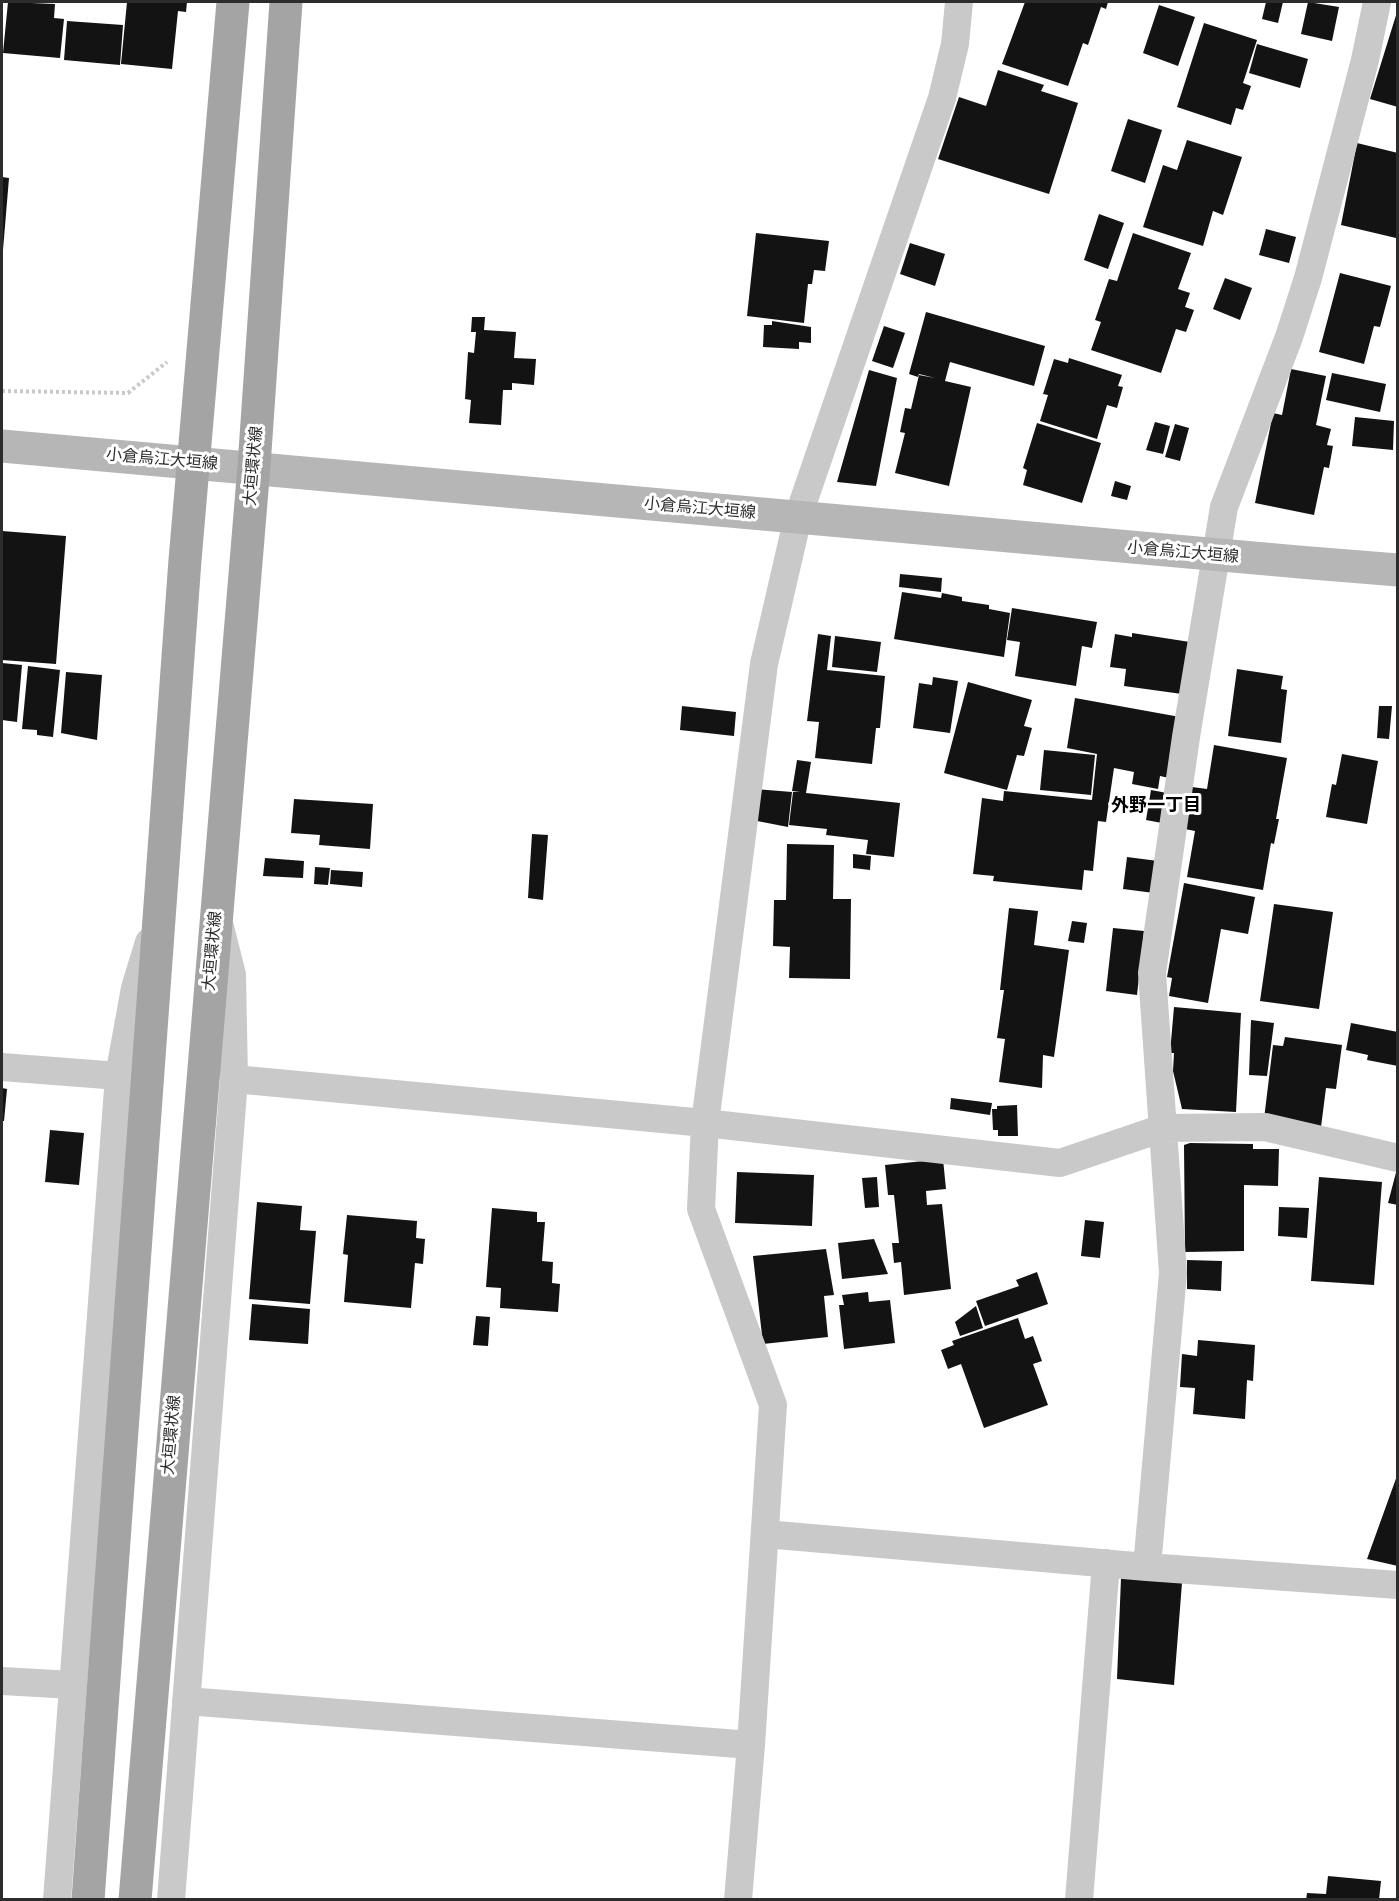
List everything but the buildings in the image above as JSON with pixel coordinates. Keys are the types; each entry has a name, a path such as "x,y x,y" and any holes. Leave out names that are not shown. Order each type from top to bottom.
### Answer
{"main road":[{"path":"88,1899 120,1490 194,461 232,2"},
{"name":"大垣環状線","path":"135,1899 254,466 286,2"},
{"name":"小倉烏江大垣線","path":"2,446 254,466 1215,556 1398,570"}],"street":[{"path":"738,1899 751,1745 773,1405 701,1209 705,1123 764,664 798,517 942,98 955,44 959,2"},
{"path":"1147,1567 1173,1273 1152,973 1224,507 1289,338 1308,278 1365,60 1377,2"},
{"path":"57,1899 119,1076 135,988 161,905"},
{"path":"171,1899 234,1079 232,975 216,909"},
{"path":"2,1067 119,1076"},
{"path":"234,1079 705,1123 1060,1163 1162,1128 1265,1127 1398,1158"},
{"path":"765,1534 1147,1567 1398,1585"},
{"path":"1079,1899 1106,1563"},
{"path":"2,1681 73,1685"},
{"path":"186,1701 751,1745"}],"path":[{"path":"2,391 128,393 167,362 168,351"}],"district":[{"name":"外野一丁目","path":"1156,805"}]}
